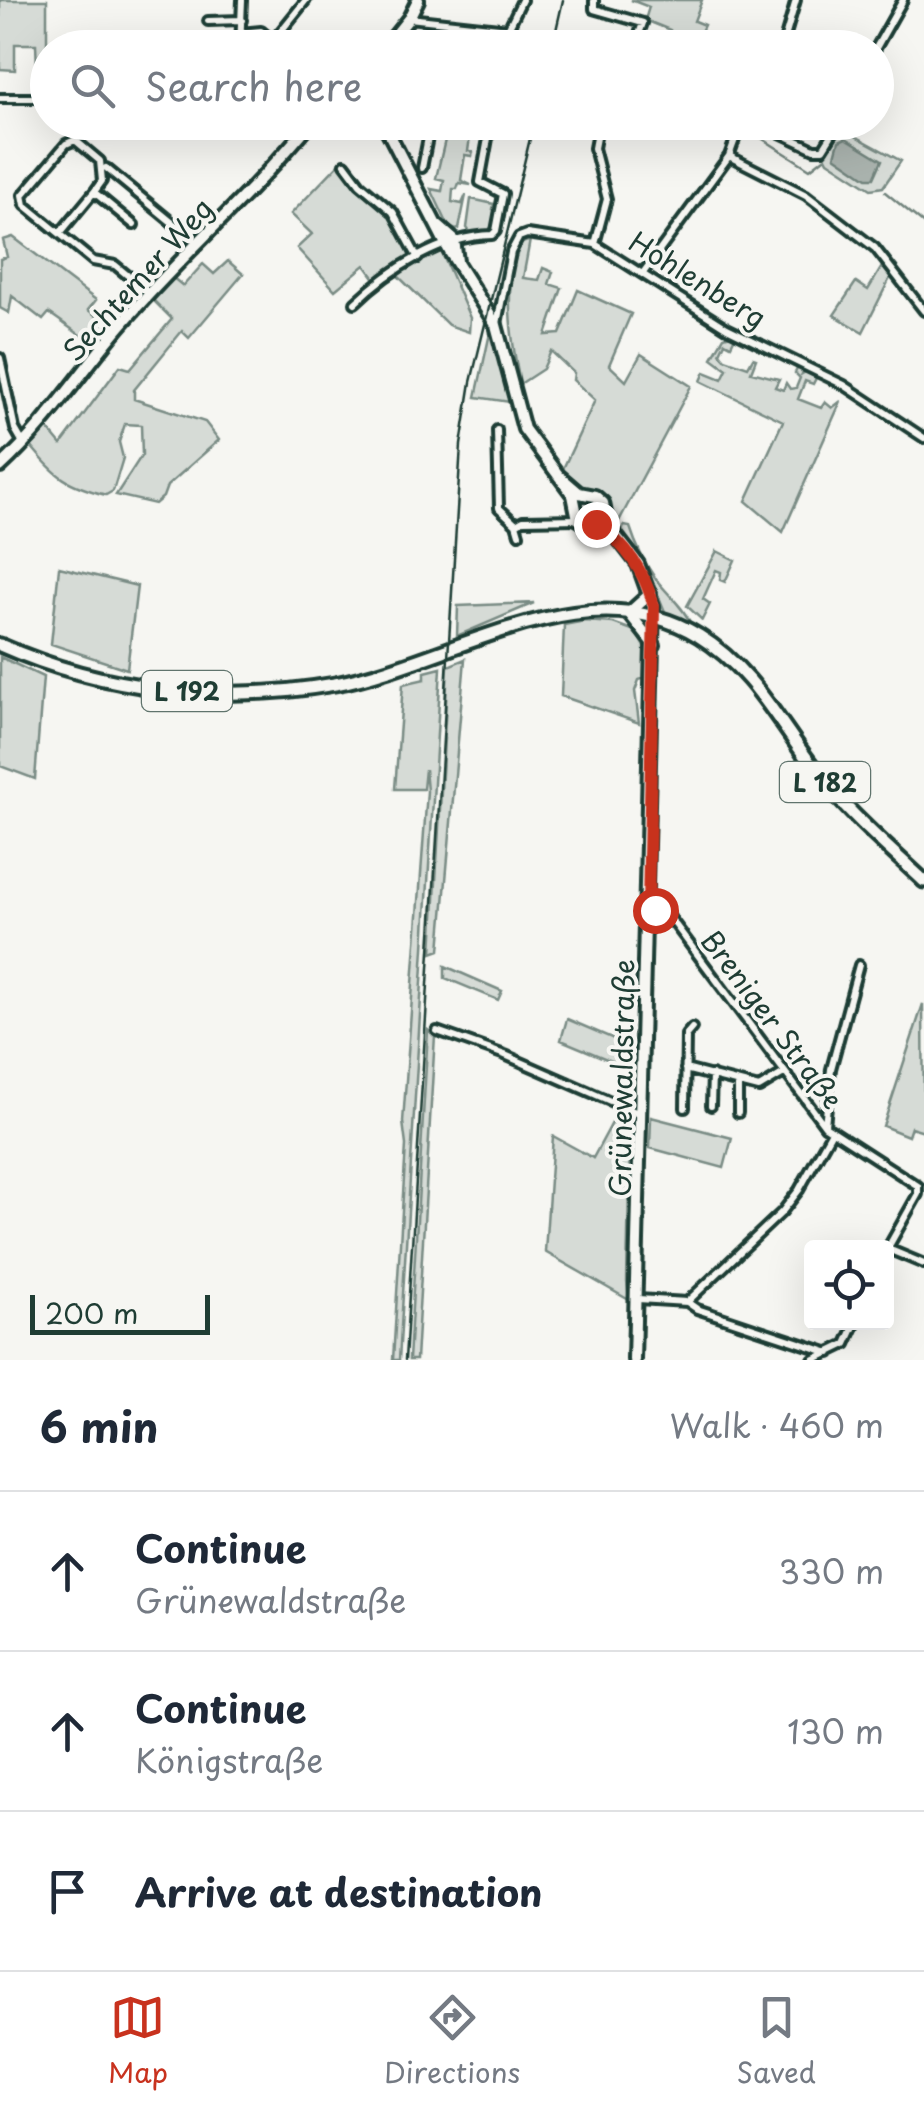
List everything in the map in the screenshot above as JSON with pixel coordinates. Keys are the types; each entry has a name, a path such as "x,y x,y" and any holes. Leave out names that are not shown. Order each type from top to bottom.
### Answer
{"main road":[{"name":"L 192","path":"0,645 72,671 142,686 205,692 273,692 379,674 558,614 654,617"},
{"name":"L 182","path":"654,617 699,636 742,670 774,708 826,784 864,826 924,881"}],"street":[{"path":"241,30 242,0"},
{"path":"282,30 306,0"},
{"path":"406,0 414,9 415,22 511,30"},
{"path":"508,29 522,0"},
{"path":"594,0 594,9 643,23 640,30"},
{"path":"787,30 796,0"},
{"path":"886,30 903,0"},
{"path":"398,30 414,9"},
{"path":"208,21 242,20"},
{"path":"0,98 30,98"},
{"path":"60,232 102,181 100,161 71,140 23,195 25,205 93,261 114,265 150,294"},
{"name":"Sechtemer Weg","path":"0,467 24,445 122,324 296,140"},
{"path":"393,140 450,242 458,264 496,325 524,429 579,507 586,524 600,520"},
{"path":"422,168 427,140"},
{"path":"355,303 380,281 418,258 450,242 496,231 504,194 480,182 489,140"},
{"path":"595,244 607,199 594,148 596,140"},
{"path":"643,273 729,156 736,140"},
{"path":"795,140 823,149 829,140"},
{"path":"729,156 806,195 875,248 924,311"},
{"path":"346,164 360,184 394,212 418,258"},
{"path":"106,168 197,243"},
{"path":"94,192 134,225"},
{"name":"Hohlenberg","path":"496,325 501,317 511,252 520,236 595,244 727,328 844,385 924,438"},
{"path":"0,358 15,429 24,445"},
{"path":"497,430 499,508 516,524 519,534"},
{"name":"Grünewaldstraße","path":"579,507 596,496 603,502 600,520 638,564 654,617 634,1360"},
{"path":"516,524 523,520 560,518 579,507"},
{"path":"650,594 629,614 655,643 676,626"},
{"name":"Breniger Straße","path":"648,909 668,915 828,1130 918,1186 918,1194 893,1240"},
{"path":"687,1302 782,1212 799,1190 828,1130 831,1069 859,965"},
{"path":"685,1108 686,1035 692,1028"},
{"path":"438,1031 506,1055 642,1115"},
{"path":"686,1068 759,1088 784,1073"},
{"path":"711,1106 712,1076"},
{"path":"738,1082 738,1113"},
{"path":"894,1253 924,1264"},
{"path":"638,1299 687,1302 830,1352"},
{"path":"812,1346 811,1360 850,1339 853,1330"}],"shaded area":[{"path":"0,0 47,0 47,30 30,30 30,44 15,44 15,70 0,69"},
{"path":"631,0 702,0 694,21 704,25 702,30 670,30 645,20 649,7"},
{"path":"445,140 470,140 468,151 473,152 472,156 465,155 461,180 471,185 459,183 453,189 452,202 462,204 466,195 459,229 449,227 431,189 442,191 444,180 436,178"},
{"path":"832,140 863,140 901,161 883,187 871,189 828,161 824,153"},
{"path":"849,140 882,160 874,178 867,178 835,156 839,141"},
{"path":"339,164 392,217 413,257 376,280 365,265 335,290 297,248 312,234 291,214"},
{"path":"471,199 494,204 493,209 498,210 490,230 470,232 467,228"},
{"path":"13,237 96,300 88,310 112,327 97,347 49,313 43,320 12,296 9,313 0,308 0,259 7,257 3,240"},
{"path":"530,240 523,278 539,280 543,268 553,272 549,284 562,288 546,335 560,334 578,290 631,314 609,365 626,381 641,354 691,386 618,523 614,524 609,517 608,500 600,492 583,489 562,471 595,400 573,380 574,373 551,351 543,369 520,384 510,294 516,258 522,243"},
{"path":"441,251 470,318 469,332 448,325 396,274"},
{"path":"228,261 243,274 189,338 182,331 134,390 134,399 205,422 219,440 167,486 155,504 116,495 142,455 141,425 125,424 119,442 123,458 113,491 106,495 72,483 55,472 31,446 46,427 61,445 120,366 130,369 172,319 151,298 172,277 183,286 203,264 214,274"},
{"path":"883,265 891,276 863,332 834,315 856,282 868,290"},
{"path":"490,333 496,342 510,402 476,397"},
{"path":"724,337 735,337 731,345 725,342 720,353 725,359 748,367 756,359 751,372 779,379 775,387 783,390 786,383 790,389 796,388 800,378 795,373 798,367 804,370 802,374 807,371 817,376 813,384 805,381 798,399 821,408 825,402 832,408 841,401 783,532 746,501 783,421 701,381 705,372 722,379 727,369 712,358"},
{"path":"624,526 630,527 651,572 691,624 666,614 650,575 620,535"},
{"path":"717,551 735,560 725,582 716,570 703,599 710,604 702,620 687,606"},
{"path":"59,567 137,586 127,669 51,644"},
{"path":"534,603 457,636 458,606"},
{"path":"585,621 613,623 635,631 646,650 645,678 639,680 635,691 639,723 561,696 564,625"},
{"path":"0,657 43,677 35,779 0,766"},
{"path":"465,659 440,950 432,953 448,666"},
{"path":"441,668 399,1360 393,1360 406,1145 403,1122 427,791 425,769 423,789 395,789 403,684 425,679 425,672"},
{"path":"445,966 502,991 498,1000 445,978"},
{"path":"923,1004 924,1131 911,1127 908,1136 883,1126"},
{"path":"567,1019 633,1047 633,1070 561,1040"},
{"path":"428,1030 435,1035 416,1360 409,1360"},
{"path":"619,1110 630,1137 629,1300 545,1252 553,1136 593,1158"},
{"path":"651,1117 732,1138 724,1168 650,1148"}],"waterway":[{"path":"764,140 810,169 824,158"},
{"path":"885,192 924,224"}],"tram line":[{"path":"556,30 563,0"},
{"path":"405,1360 461,445 471,382 530,140"}],"route":[{"path":"596,524 614,536 638,564 654,606 648,909 655,910"}]}
